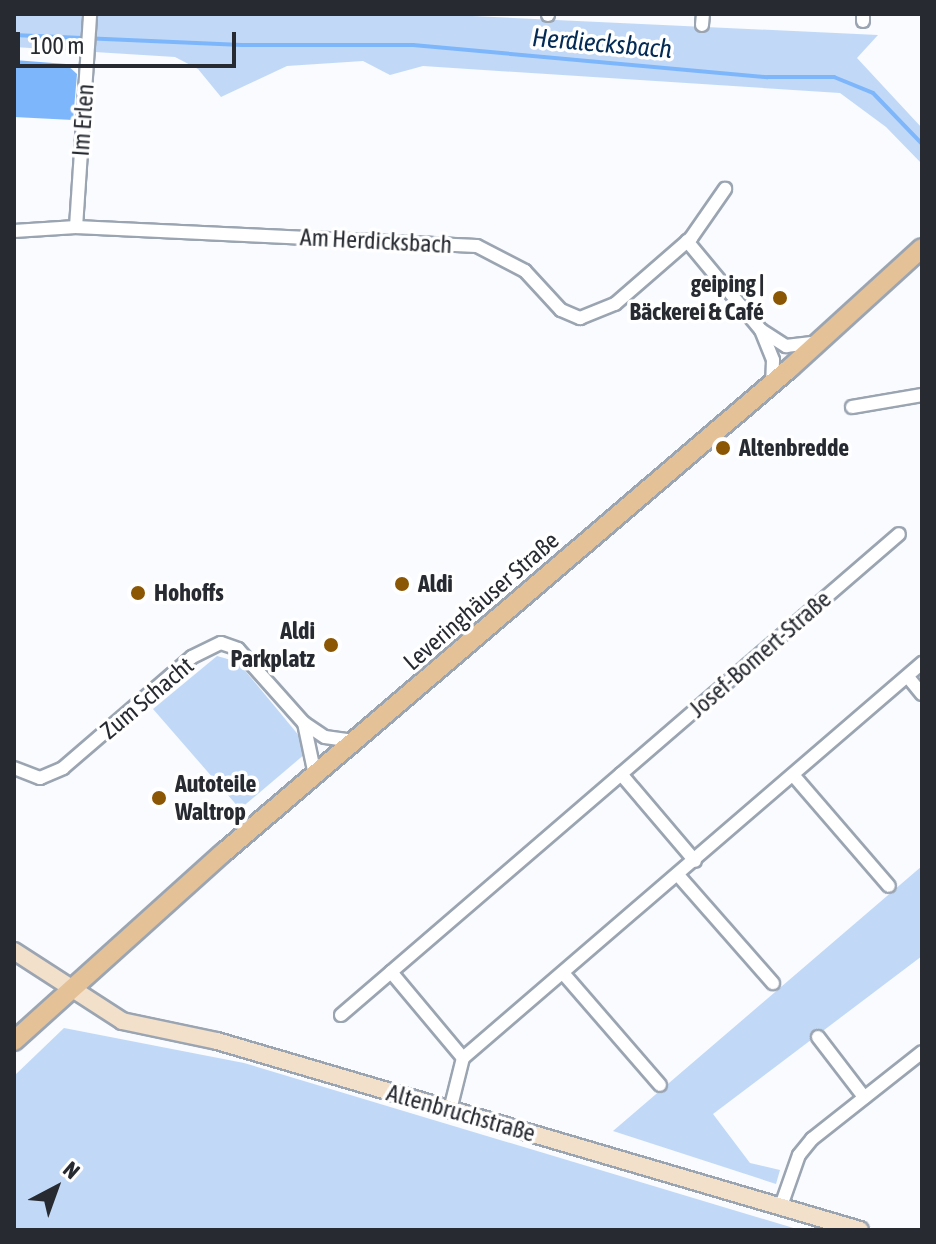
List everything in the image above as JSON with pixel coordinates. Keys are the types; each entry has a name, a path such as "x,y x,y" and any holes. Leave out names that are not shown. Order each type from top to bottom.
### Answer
{"main road":[{"name":"Leveringhäuser Straße","path":"14,1041 68,988 772,383 922,248"}],"street":[{"name":"Im Erlen","path":"76,227 90,14"},
{"name":"Am Herdicksbach","path":"14,231 76,227 477,246 525,271 561,310 580,318 615,304 687,241 725,189"},
{"path":"687,241 761,330 786,346 802,347 826,336"},
{"path":"761,330 773,360 772,383"},
{"path":"852,407 922,395"},
{"name":"Josef-Bomert-Straße","path":"341,1015 899,534"},
{"name":"Zum Schacht","path":"14,768 40,778 63,768 192,657 221,643 238,649 304,723 325,737 354,741"},
{"path":"450,1110 463,1058 922,663"},
{"path":"908,677 922,694"},
{"name":"Zum Schacht","path":"304,723 315,775"},
{"path":"621,774 695,861"},
{"path":"794,776 889,886"},
{"path":"678,875 773,983"},
{"name":"Altenbruchstraße","path":"14,951 122,1021 217,1041 860,1230"},
{"path":"391,972 463,1058"},
{"path":"563,973 660,1085"},
{"path":"818,1037 864,1097"},
{"path":"781,1206 799,1155 864,1097 922,1052"}],"shaded area":[{"path":"14,14 430,14 878,35 857,58 922,128 922,164 886,127 840,93 423,66 390,75 363,61 287,66 221,97 198,69 175,57 14,47"},
{"path":"217,656 238,662 305,743 305,754 240,809 153,709"},
{"path":"922,866 922,956 713,1114 750,1163 780,1170 776,1184 613,1131"},
{"path":"64,1028 244,1063 800,1230 14,1230 14,1076"}],"water":[{"path":"14,60 66,64 77,74 73,120 14,117"}],"waterway":[{"name":"Herdiecksbach","path":"14,35 242,45 413,45 768,77 834,77 873,93 922,144"}],"place":[{"name":"geiping | Bäckerei & Café","path":"780,298"},
{"name":"Altenbredde","path":"723,448"},
{"name":"Aldi","path":"402,584"},
{"name":"Hohoffs","path":"138,593"},
{"name":"Aldi Parkplatz","path":"331,645"},
{"name":"Autoteile Waltrop","path":"159,798"}]}
